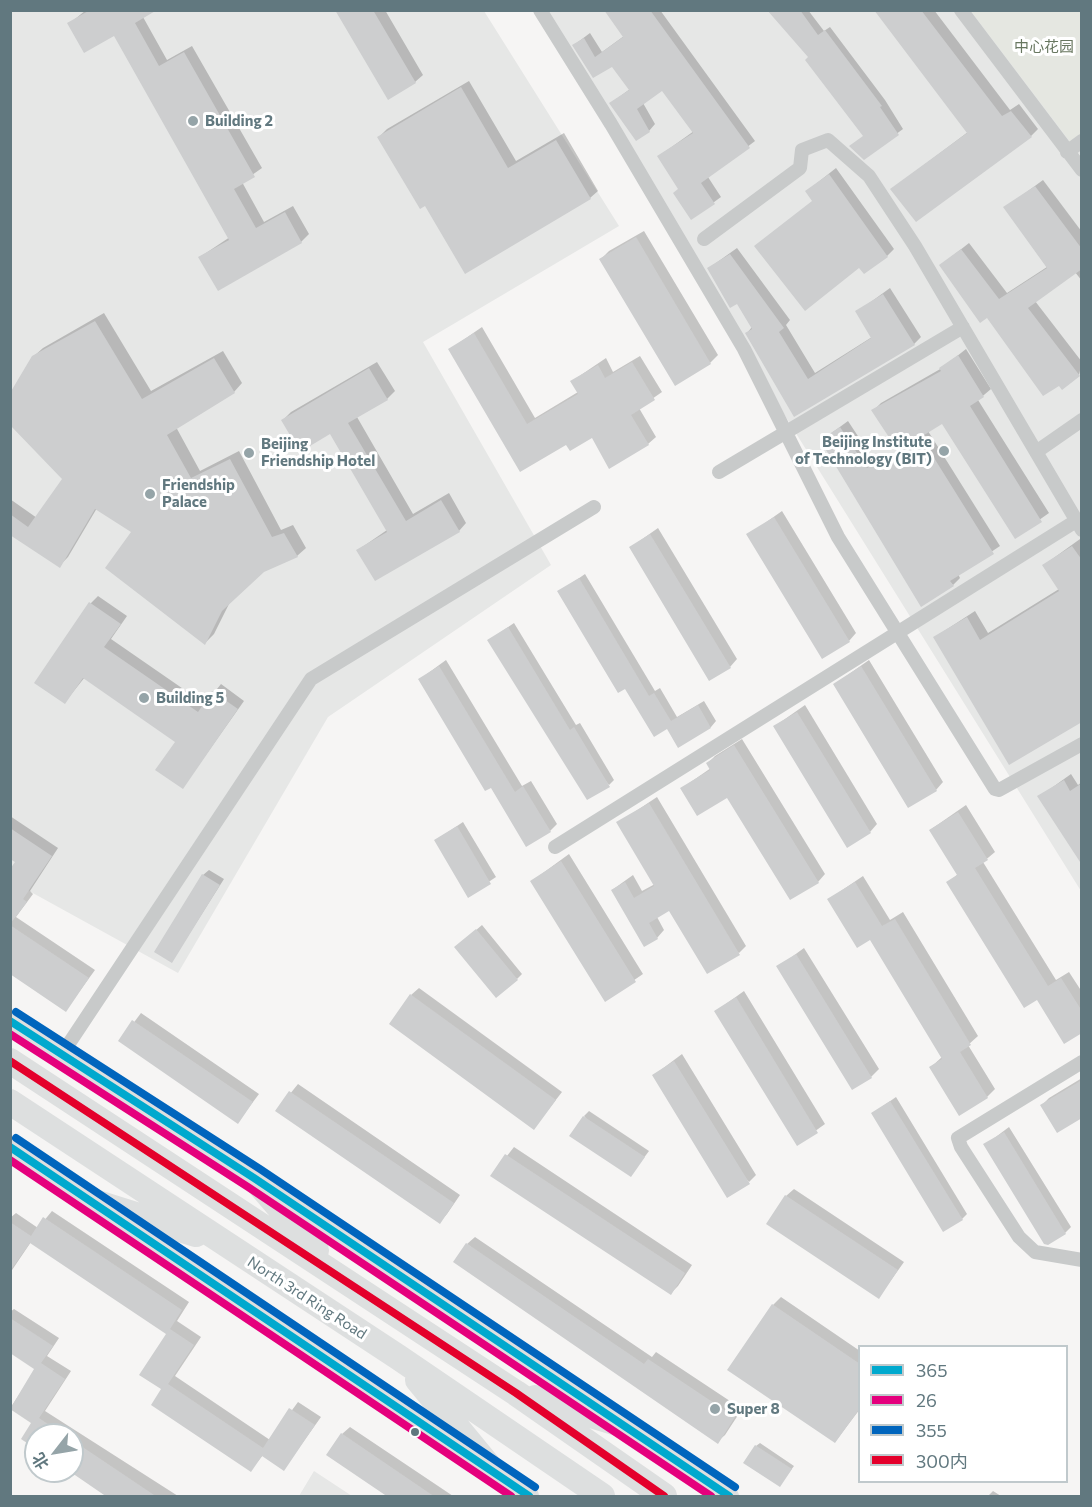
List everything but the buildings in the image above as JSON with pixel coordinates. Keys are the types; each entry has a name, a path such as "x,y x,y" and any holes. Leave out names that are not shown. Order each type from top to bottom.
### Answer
{"highway":[{"path":"10,1061 516,1393 664,1497"},
{"name":"North 3rd Ring Road","path":"10,1102 398,1357 602,1497"},
{"path":"254,1178 336,1274"},
{"path":"94,1202 225,1244"},
{"path":"398,1357 492,1470"},
{"path":"516,1393 624,1425"},
{"path":"498,1424 574,1497"}],"street":[{"path":"540,10 611,124 738,339 838,537 995,789 999,790 1082,744"},
{"path":"961,10 1082,170"},
{"path":"555,847 899,634 1079,526 915,246 869,176 828,140 802,150 800,168 704,239"},
{"path":"1067,152 1082,141"},
{"path":"719,472 963,327"},
{"path":"1036,452 1082,420"},
{"path":"62,1054 311,679 594,507"},
{"path":"10,1022 254,1178 729,1497"},
{"path":"1082,1062 958,1138 961,1147 1019,1237 1035,1252 1082,1260"},
{"path":"10,1147 529,1497"}],"shaded area":[{"name":"Beijing Friendship Hotel","path":"11,11 484,11 619,226 423,342 551,565 328,717 178,973 11,881"},
{"name":"Beijing Institute of Technology (BIT)","path":"533,11 1081,11 1081,891"},
{"path":"314,1471 352,1496 299,1496"}],"green space":[{"name":"中心花园","path":"971,11 1081,11 1081,137 1072,144"}],"transit line":[{"name":"355","path":"16,1012 260,1169 735,1487"},
{"name":"365","path":"10,1021 254,1178 729,1496"},
{"name":"26","path":"10,1034 248,1187 711,1496"},
{"name":"300内","path":"10,1061 516,1393 664,1496"},
{"name":"355","path":"16,1138 535,1487"},
{"name":"365","path":"10,1147 529,1496"},
{"name":"26","path":"10,1160 511,1496"}],"place":[{"name":"Building 2","path":"193,121"},
{"name":"Beijing Institute of Technology (BIT)","path":"944,451"},
{"name":"Beijing Friendship Hotel","path":"249,453"},
{"name":"Friendship Palace","path":"150,494"},
{"name":"Building 5","path":"144,698"},
{"name":"Super 8","path":"715,1409"}]}
